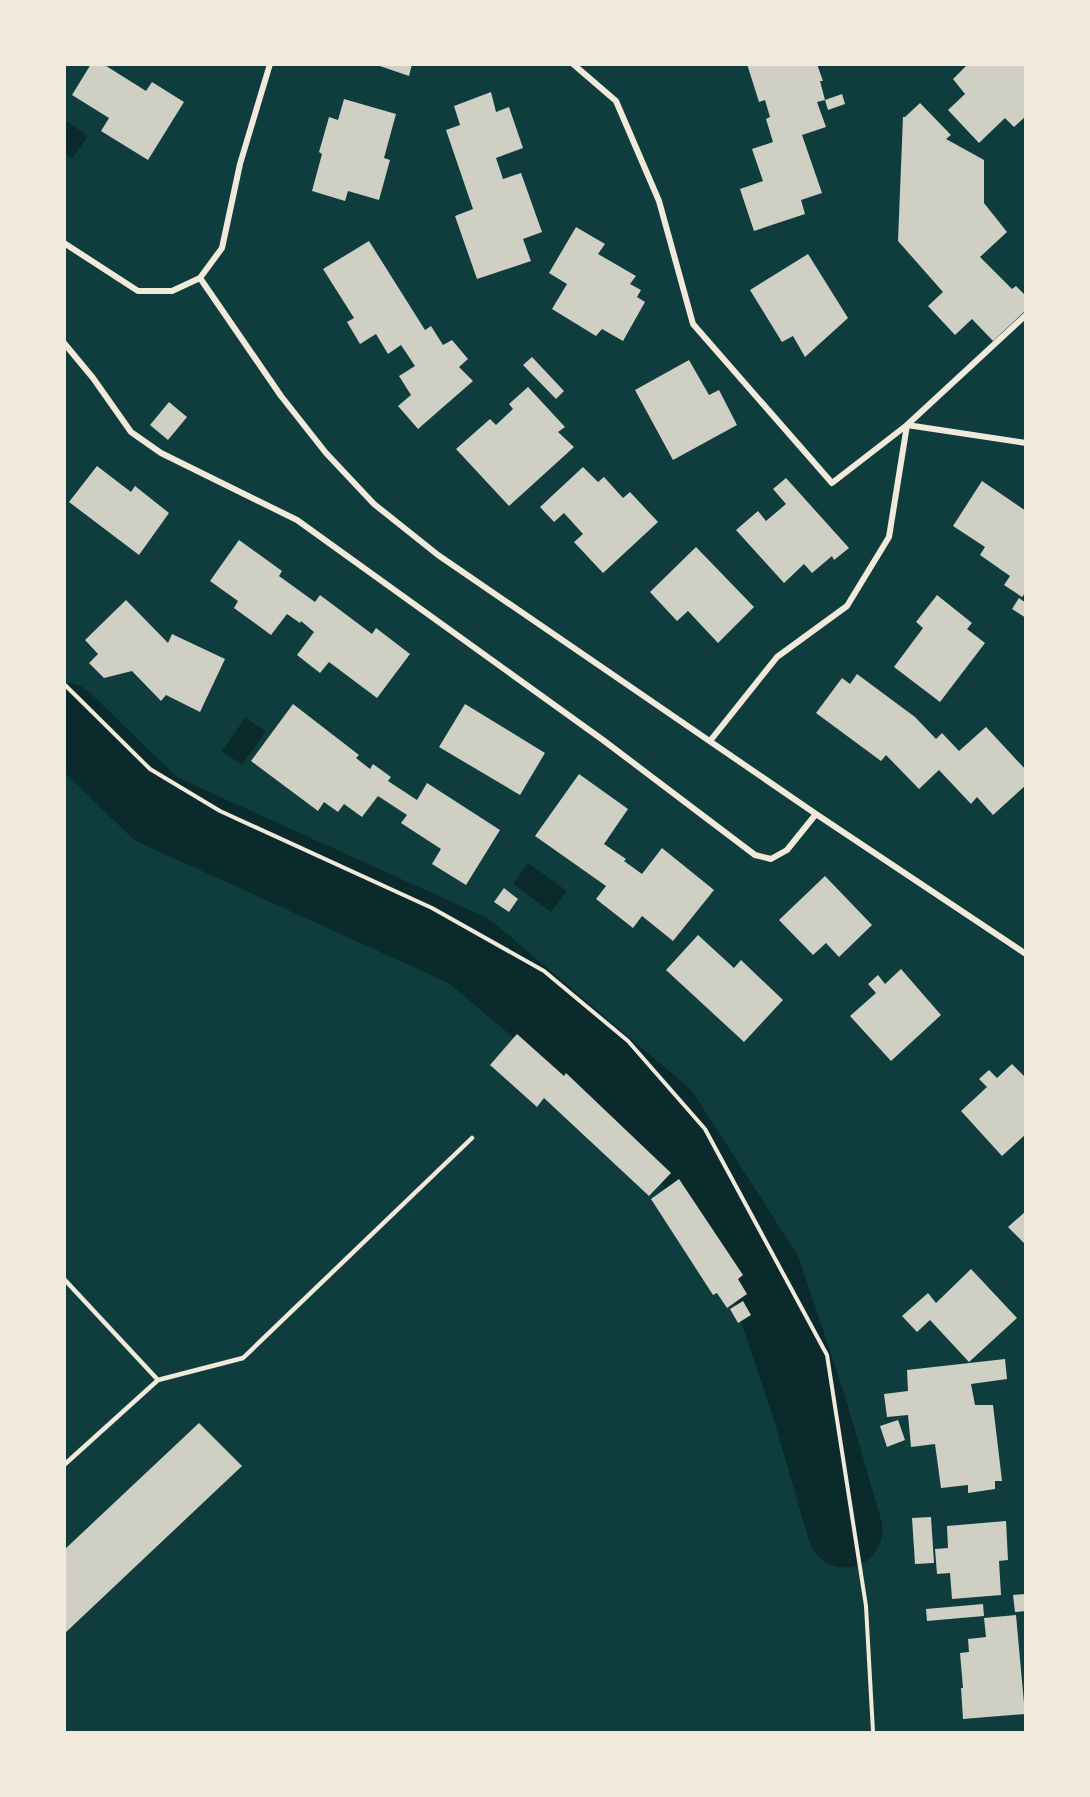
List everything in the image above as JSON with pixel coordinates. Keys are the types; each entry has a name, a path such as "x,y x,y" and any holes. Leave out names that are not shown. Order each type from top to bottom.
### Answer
{"street":[{"path":"64,243 138,291 172,291 200,278 222,248 240,164 270,64"},
{"path":"573,64 616,101 658,201 693,324 832,483 907,425 1026,315"},
{"path":"200,278 281,396 326,453 374,504 438,555 816,814 1026,954"},
{"path":"64,343 93,378 131,432 160,453 297,520 603,740 755,855 771,858 788,850 816,814"},
{"path":"710,741 777,657 848,606 889,537 907,425"},
{"path":"907,425 1026,442"}],"lane":[{"path":"64,1465 158,1380 243,1358 472,1138"},
{"path":"64,1279 158,1380"}],"path":[{"path":"64,684 150,769 220,811 432,908 544,971 628,1041 705,1129 827,1354 866,1606 873,1732"}],"water":[{"path":"65,120 88,136 72,159 65,154"},
{"path":"245,718 266,731 242,765 222,751"},
{"path":"528,863 567,891 551,912 513,884"}],"building":[{"path":"91,64 103,64 146,91 152,82 184,102 148,160 101,131 109,118 72,95"},
{"path":"374,64 412,64 409,76"},
{"path":"747,64 817,64 823,81 820,81 825,100 817,102 826,127 802,135 822,193 801,200 805,214 754,231 740,189 763,181 752,149 773,142 766,119 770,117 765,100 759,102"},
{"path":"968,64 1026,64 1026,116 1014,127 1005,118 979,143 948,110 965,94 953,79"},
{"path":"491,92 496,112 509,107 523,148 496,158 503,179 521,173 542,232 523,239 531,261 477,279 455,216 473,209 446,130 460,125 454,106"},
{"path":"842,94 845,104 828,110 825,100"},
{"path":"344,99 396,114 384,158 390,160 379,200 348,191 345,201 312,191 322,154 319,152 329,117 338,120"},
{"path":"920,103 951,135 946,139 984,160 984,203 1007,232 980,257 1012,289 1016,286 1026,296 1026,310 993,341 972,319 955,335 928,306 943,292 898,241 903,117"},
{"path":"576,227 605,244 598,254 636,276 630,284 641,290 637,297 645,302 623,341 602,329 596,336 552,309 567,284 549,273"},
{"path":"369,241 425,330 431,326 443,345 452,340 468,359 459,367 473,381 418,429 398,406 411,395 399,376 415,366 401,345 388,354 376,334 360,344 347,322 354,318 323,269"},
{"path":"808,254 848,318 805,357 793,336 782,342 750,290"},
{"path":"532,357 564,391 556,399 523,365"},
{"path":"689,360 709,395 719,390 737,425 673,460 635,390"},
{"path":"528,387 565,427 558,432 574,447 509,506 456,449 490,419 496,425 513,409 509,404"},
{"path":"169,402 187,417 168,440 150,425"},
{"path":"97,466 131,492 135,486 169,513 139,555 69,502"},
{"path":"583,467 598,482 604,477 623,498 630,492 658,522 603,573 574,542 583,534 564,513 554,522 540,507"},
{"path":"786,478 849,548 834,560 832,556 812,573 804,564 784,583 736,530 758,511 766,521 786,504 773,489"},
{"path":"982,481 1026,511 1026,592 1022,597 1004,585 1010,576 980,555 985,547 953,526"},
{"path":"239,540 282,571 279,576 315,602 320,595 372,634 376,628 410,654 377,698 329,662 320,673 297,655 314,632 301,621 300,623 287,614 271,635 234,608 238,601 210,581"},
{"path":"696,547 754,607 718,643 688,611 677,621 650,592"},
{"path":"937,595 972,623 967,629 985,643 940,702 894,667 923,628 916,622"},
{"path":"1019,598 1026,603 1026,618 1012,609"},
{"path":"126,600 168,643 172,634 225,659 200,712 166,695 161,701 132,671 104,678 89,663 98,654 85,640"},
{"path":"857,674 915,717 936,739 942,733 959,751 986,727 1026,770 1026,785 993,815 977,797 971,804 939,770 919,789 886,755 881,761 816,713 842,678 850,684"},
{"path":"293,704 359,755 356,758 370,769 373,764 391,777 388,781 417,800 427,783 500,830 466,885 432,864 441,849 401,823 407,815 378,796 362,817 344,804 338,812 324,802 318,811 251,761"},
{"path":"465,704 545,753 520,795 439,747"},
{"path":"579,774 628,809 604,844 626,859 624,861 642,874 662,848 714,890 673,941 642,916 633,928 596,899 606,886 535,836"},
{"path":"825,876 872,925 839,957 826,943 813,955 779,920"},
{"path":"504,888 518,899 509,912 494,902"},
{"path":"698,935 734,968 741,960 783,1000 744,1042 666,970"},
{"path":"901,969 941,1015 891,1061 850,1016 876,993 868,984 878,975 885,984"},
{"path":"517,1034 564,1076 566,1073 671,1173 649,1196 544,1098 537,1107 490,1065"},
{"path":"1012,1064 1026,1078 1026,1134 1002,1156 961,1111 987,1087 979,1079 989,1070 997,1078"},
{"path":"679,1179 743,1275 738,1279 747,1294 727,1308 717,1293 713,1295 651,1199"},
{"path":"1026,1211 1026,1245 1008,1227"},
{"path":"971,1269 1017,1318 969,1362 930,1320 917,1332 902,1316 928,1293 936,1303"},
{"path":"743,1301 751,1315 738,1323 730,1309"},
{"path":"1005,1359 1007,1379 971,1384 975,1405 993,1405 1002,1481 995,1481 995,1489 968,1493 968,1485 941,1488 935,1444 911,1447 908,1415 887,1417 884,1394 908,1391 907,1370"},
{"path":"898,1420 905,1440 887,1447 880,1426"},
{"path":"199,1423 242,1466 64,1634 64,1550"},
{"path":"931,1517 934,1563 915,1564 912,1518"},
{"path":"1006,1521 1008,1560 999,1561 1001,1595 952,1599 950,1573 937,1574 935,1549 948,1548 947,1526"},
{"path":"1026,1594 1026,1611 1015,1612 1013,1595"},
{"path":"983,1604 984,1616 927,1621 926,1609"},
{"path":"1016,1615 1025,1714 963,1719 960,1653 969,1652 968,1639 986,1637 984,1618"}],"waterway":[{"path":"64,720 156,809 469,951 663,1115 764,1272 808,1403 845,1530"}]}
